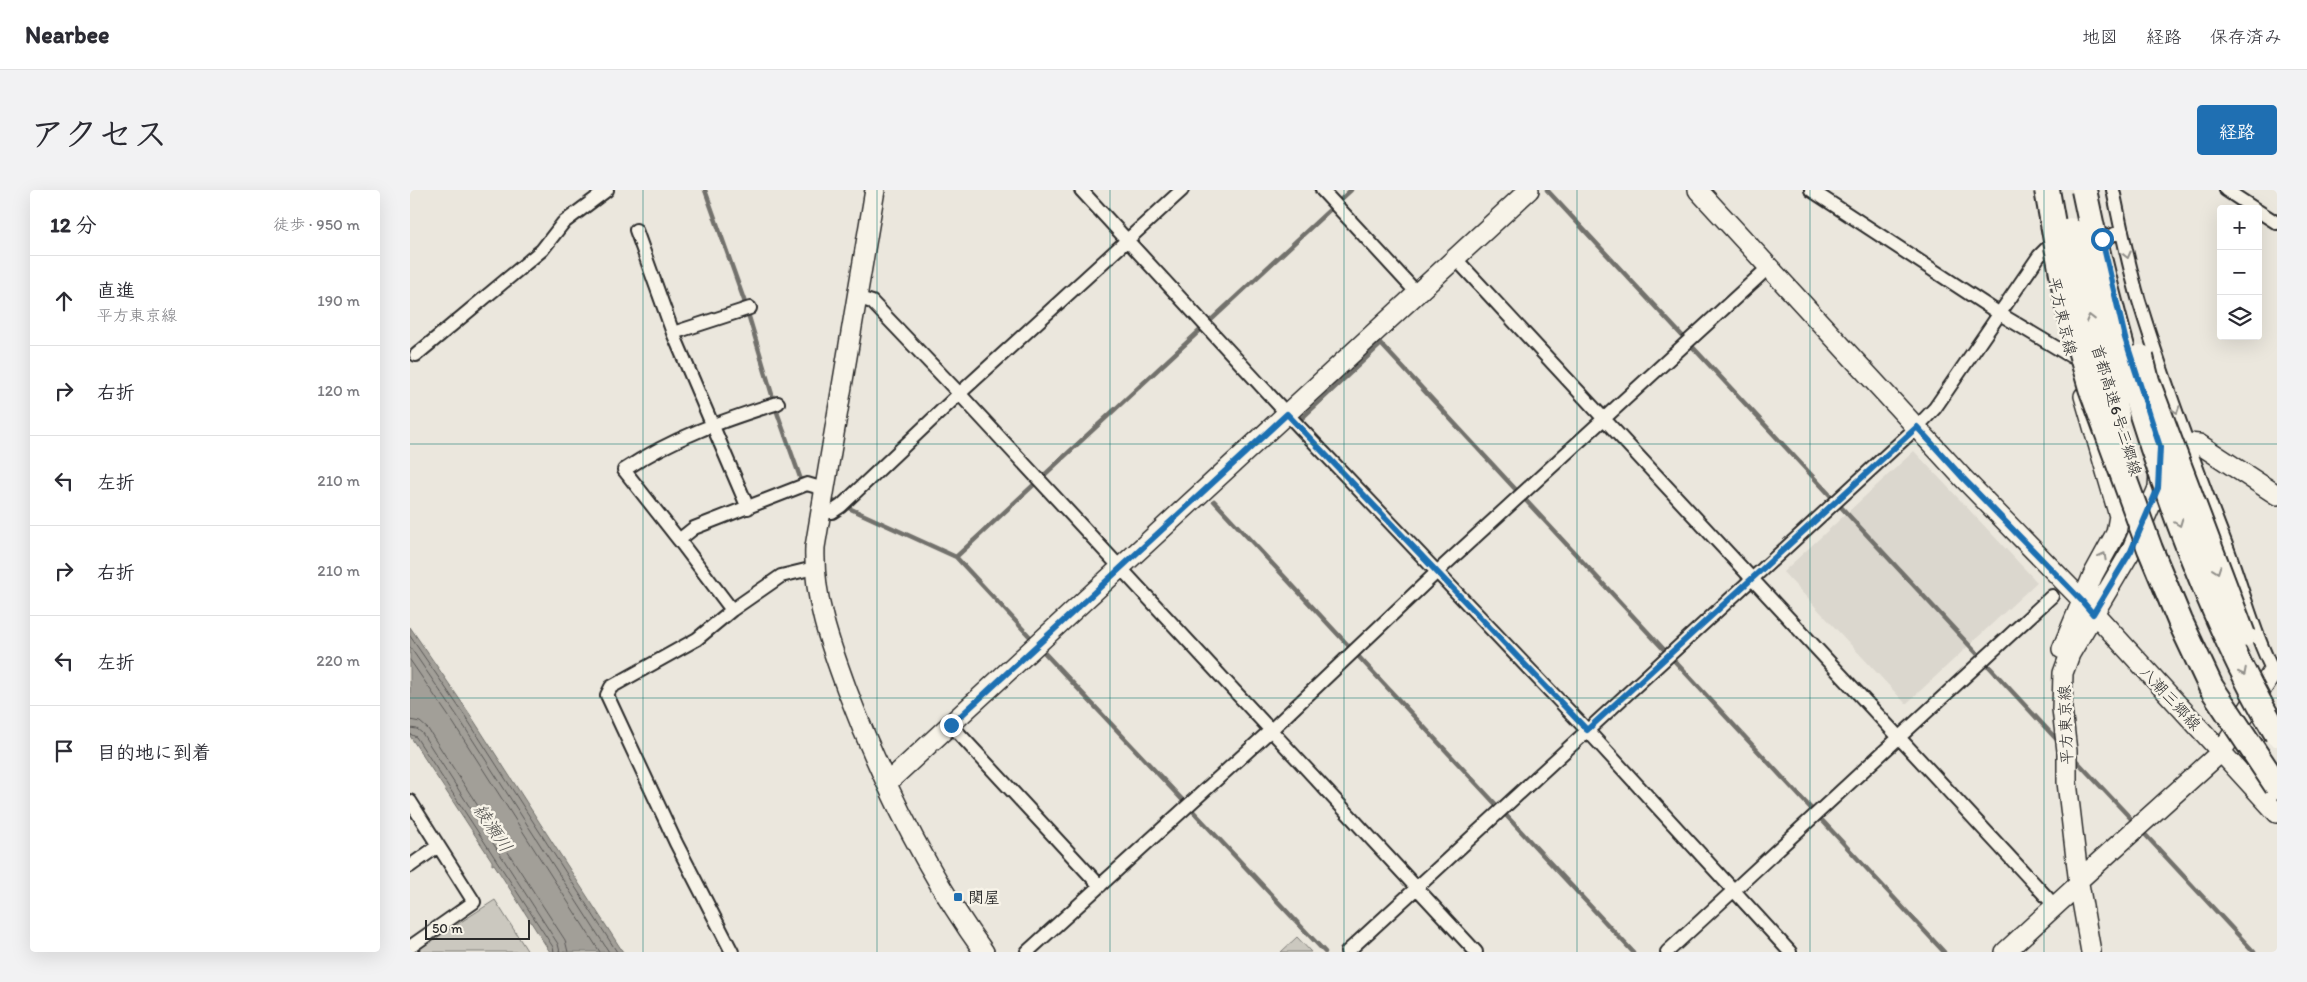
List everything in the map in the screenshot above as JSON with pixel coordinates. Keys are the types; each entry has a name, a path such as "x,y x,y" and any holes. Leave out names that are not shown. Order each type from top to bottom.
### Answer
{"highway":[{"path":"2047,190 2068,308 2091,388 2150,549 2180,622 2211,687 2271,788"},
{"name":"首都高速6号三郷線","path":"2062,190 2088,312 2109,390 2132,464 2156,532 2192,616 2271,788"},
{"name":"首都高速6号三郷線","path":"2084,190 2110,307 2130,381 2151,445 2205,588 2234,654 2277,734"},
{"path":"2100,190 2121,284 2148,381 2236,621 2277,704"}],"street":[{"path":"416,355 542,250 563,223 607,190"},
{"path":"875,190 820,512 814,568 819,602 835,658 867,740 887,783 945,891 984,952"},
{"path":"1081,190 1287,414 1587,730 1790,952"},
{"path":"820,512 832,512 841,506 959,394 1182,190"},
{"path":"1322,190 1418,293"},
{"path":"887,783 1529,190"},
{"name":"八潮三郷線","path":"1698,190 1963,478 2088,608 2221,752 2271,788 2277,813"},
{"path":"1811,190 2000,314 2072,357"},
{"name":"平方東京線","path":"2040,190 2048,248 2072,357 2119,516 2116,533 2093,574 2088,608"},
{"name":"平方東京線","path":"2091,952 2079,882 2067,782 2058,752 2051,706 2055,671 2064,642 2131,551 2158,488 2160,447 2125,338 2102,239 2093,190"},
{"path":"2005,952 2221,752 2275,671 2254,629 2243,590 2187,443 2139,300 2113,190"},
{"path":"2226,190 2249,205"},
{"path":"2262,214 2277,223"},
{"path":"636,230 673,333 748,508"},
{"path":"2102,239 2122,231"},
{"path":"1347,952 1418,889 1587,730 1917,427 1935,408 2039,256 2048,248"},
{"path":"1455,258 2055,906"},
{"path":"1027,952 1271,730 1438,571 1769,267"},
{"path":"856,297 872,302 1476,952"},
{"path":"673,333 750,308"},
{"path":"732,610 624,470 651,452 712,424 778,403"},
{"path":"2187,443 2199,444 2277,495"},
{"path":"679,540 694,528 807,484 824,489"},
{"path":"732,952 672,834 607,695 611,687 696,639 732,610 782,576 814,568"},
{"path":"1667,952 1898,736 2052,596"},
{"path":"951,725 1100,886"},
{"name":"八潮三郷線","path":"2271,788 2277,822"},
{"path":"410,801 474,902 410,946"},
{"path":"410,866 438,846"}],"shaded area":[{"path":"1914,451 2037,582 1906,704 1783,572"},
{"path":"495,900 528,952 420,952 419,949"},
{"path":"1297,937 1311,952 1281,952"}],"water":[{"name":"綾瀬川","path":"410,627 469,713 623,952 550,952 494,864 492,865 492,861 410,736"}],"waterway":[{"path":"705,190 744,300 778,415 801,480 804,483"},
{"path":"829,499 956,557 1351,190"},
{"path":"1547,190 2059,742"},
{"path":"1302,418 1381,344 1944,952"},
{"path":"1214,501 1633,952"},
{"path":"956,557 1033,640"},
{"path":"1040,648 1325,952"},
{"path":"2073,757 2136,824"},
{"path":"2141,830 2254,952"}],"place":[{"name":"関屋","path":"958,897"}],"route":[{"path":"951,725 1287,414 1587,730 1917,427 2093,614 2131,551 2158,488 2160,447 2125,338 2102,239"}]}
